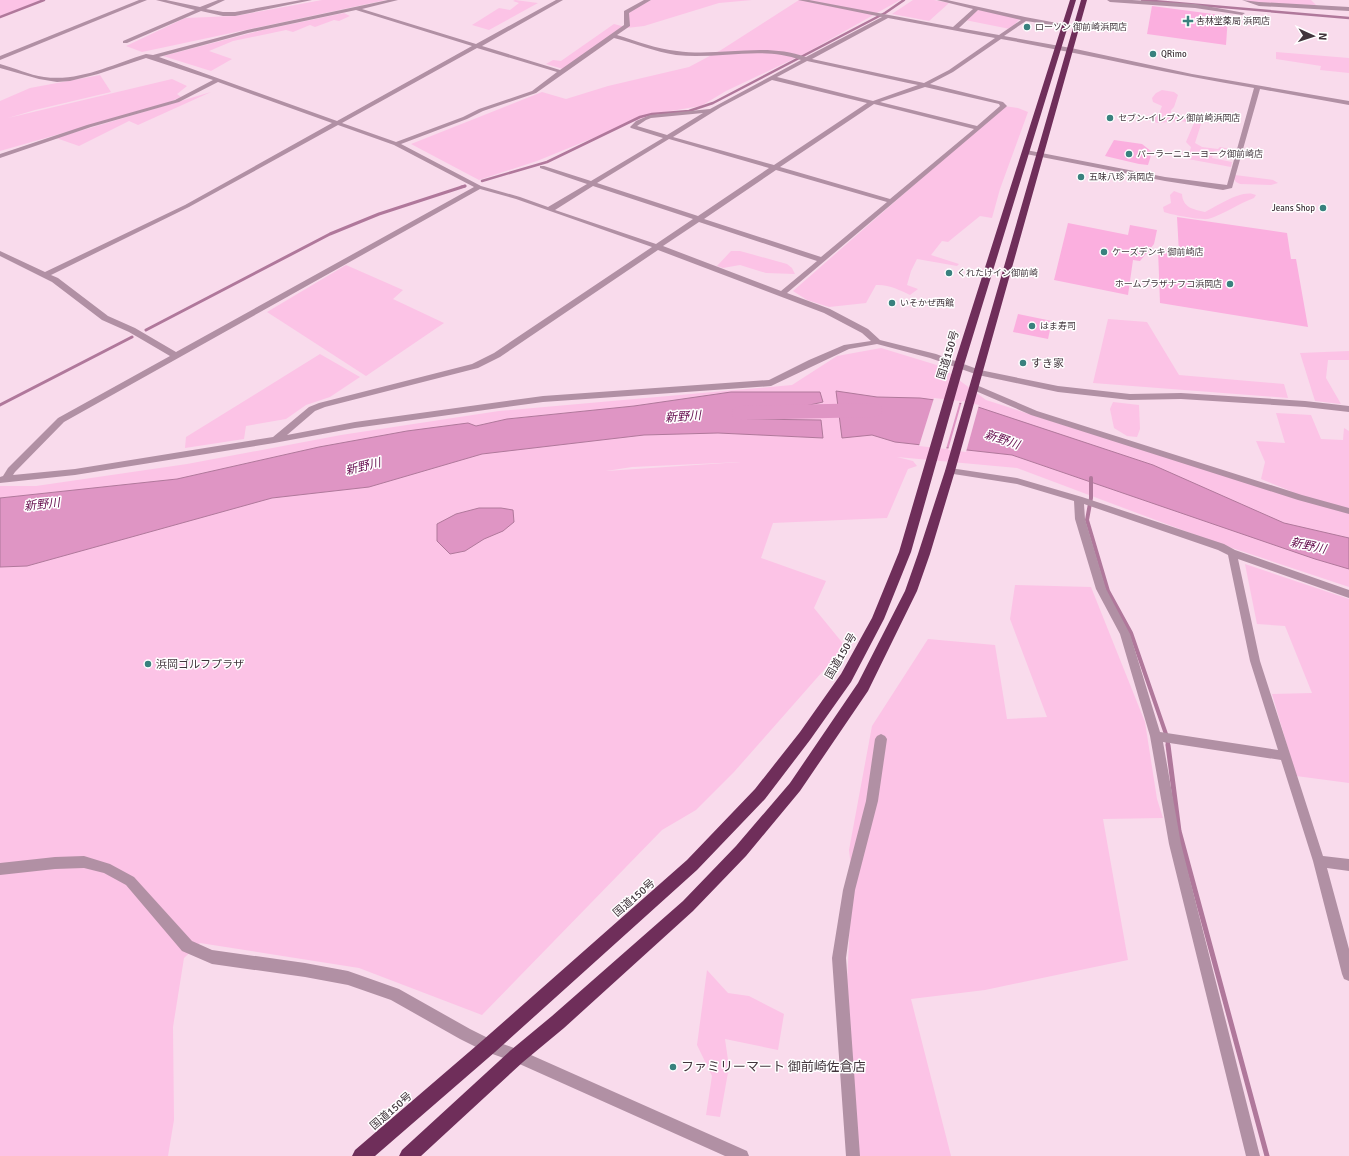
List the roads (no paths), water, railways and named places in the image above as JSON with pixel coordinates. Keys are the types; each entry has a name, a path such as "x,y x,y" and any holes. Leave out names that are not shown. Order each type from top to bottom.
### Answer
{"highway":[{"name":"国道150号","path":"361,1156 489,1046 692,866 760,794 805,736 846,678 878,620 905,552 959,365 1073,0"},
{"path":"408,1156 517,1056 558,1022 688,906 741,851 795,788 863,687 911,591 951,467 1084,0"}],"street":[{"path":"0,58 144,0"},
{"path":"159,0 222,14 235,14 309,0"},
{"path":"125,42 222,0"},
{"path":"153,57 247,32 395,0"},
{"path":"46,275 187,206 560,0"},
{"path":"396,144 465,118 481,110 534,92 627,26 626,12 648,0"},
{"path":"802,0 1070,50 1257,88 1349,103"},
{"path":"940,0 1025,19 1065,25"},
{"path":"1110,0 1195,6 1242,13"},
{"path":"1245,0 1259,4 1349,9"},
{"path":"955,28 977,8"},
{"path":"357,9 561,72"},
{"path":"549,210 719,106 887,16"},
{"path":"274,440 312,409 322,405 470,367 497,356 869,104 924,85 951,71 1025,19"},
{"path":"613,36 676,53 713,54 764,51 777,52 1001,103 1004,106 782,294"},
{"path":"0,66 44,79 54,80 92,74 146,56 153,57 396,144 479,187 518,198 658,247 827,311 866,331 877,342"},
{"path":"772,78 979,128"},
{"path":"0,156 89,126 177,101 218,80"},
{"path":"1026,152 1165,179 1223,188 1230,187 1257,88"},
{"path":"719,106 686,115 652,116 636,123 633,127 891,201"},
{"path":"542,167 822,260"},
{"path":"3,480 10,470 61,420 175,355 479,187"},
{"path":"0,253 46,275 105,318 132,330 175,355"},
{"path":"3,480 75,472 274,440 355,425 543,399 771,382 812,362 848,347 877,342 895,345 978,372 1050,388 1097,395 1130,397 1181,396 1305,404 1349,410"},
{"path":"973,391 1034,413 1301,498 1349,511"},
{"path":"951,467 1017,481 1080,499 1221,547 1232,553 1349,594"},
{"path":"1080,499 1080,519 1101,589 1125,634 1156,736 1175,844 1253,1156"},
{"path":"1232,553 1255,661 1319,861 1349,974"},
{"path":"1156,736 1286,756"},
{"path":"853,1156 838,958 849,890 872,801 881,739"},
{"path":"1319,861 1349,865"},
{"path":"0,869 55,863 84,862 106,868 130,881 187,946 212,957 305,970 348,978 394,994 489,1046 517,1056 742,1156"}],"water":[{"path":"836,391 877,397 920,398 972,405 1153,465 1284,523 1349,538 1349,569 1315,559 1012,455 895,442 872,435 842,438"},
{"path":"731,392 820,392 823,402 747,419 821,420 823,438 718,433 644,435 482,454 369,487 272,498 27,566 0,567 0,498 177,479 319,447 407,431 468,423 476,426 507,419 634,406"},
{"path":"479,508 501,508 513,510 514,522 503,531 484,539 465,551 450,554 437,541 437,524 456,514"}],"waterway":[{"path":"0,17 44,0"},
{"path":"482,181 547,162 640,117 652,114 689,111 713,103 885,13 904,0"},
{"path":"1142,0 1349,18"},
{"path":"146,330 330,234 379,214 465,186 461,187"},
{"path":"0,405 132,337"},
{"name":"新野川","path":"742,413 872,410"},
{"path":"1091,478 1091,498 1087,520 1108,591 1131,633 1167,737 1168,746"},
{"path":"1168,745 1179,831 1267,1156"}],"place":[{"name":"杏林堂薬局 浜岡店","path":"1188,21"},
{"name":"ローソン 御前崎浜岡店","path":"1027,27"},
{"name":"QRimo","path":"1153,54"},
{"name":"セブン-イレブン 御前崎浜岡店","path":"1110,118"},
{"name":"パーラーニューヨーク御前崎店","path":"1129,154"},
{"name":"五味八珍 浜岡店","path":"1081,177"},
{"name":"Jeans Shop","path":"1323,208"},
{"name":"ケーズデンキ 御前崎店","path":"1104,252"},
{"name":"くれたけイン御前崎","path":"949,273"},
{"name":"ホームプラザナフコ浜岡店","path":"1230,284"},
{"name":"いそかぜ西館","path":"892,303"},
{"name":"はま寿司","path":"1032,326"},
{"name":"すき家","path":"1023,363"},
{"name":"浜岡ゴルフプラザ","path":"148,664"},
{"name":"ファミリーマート 御前崎佐倉店","path":"673,1067"}]}
